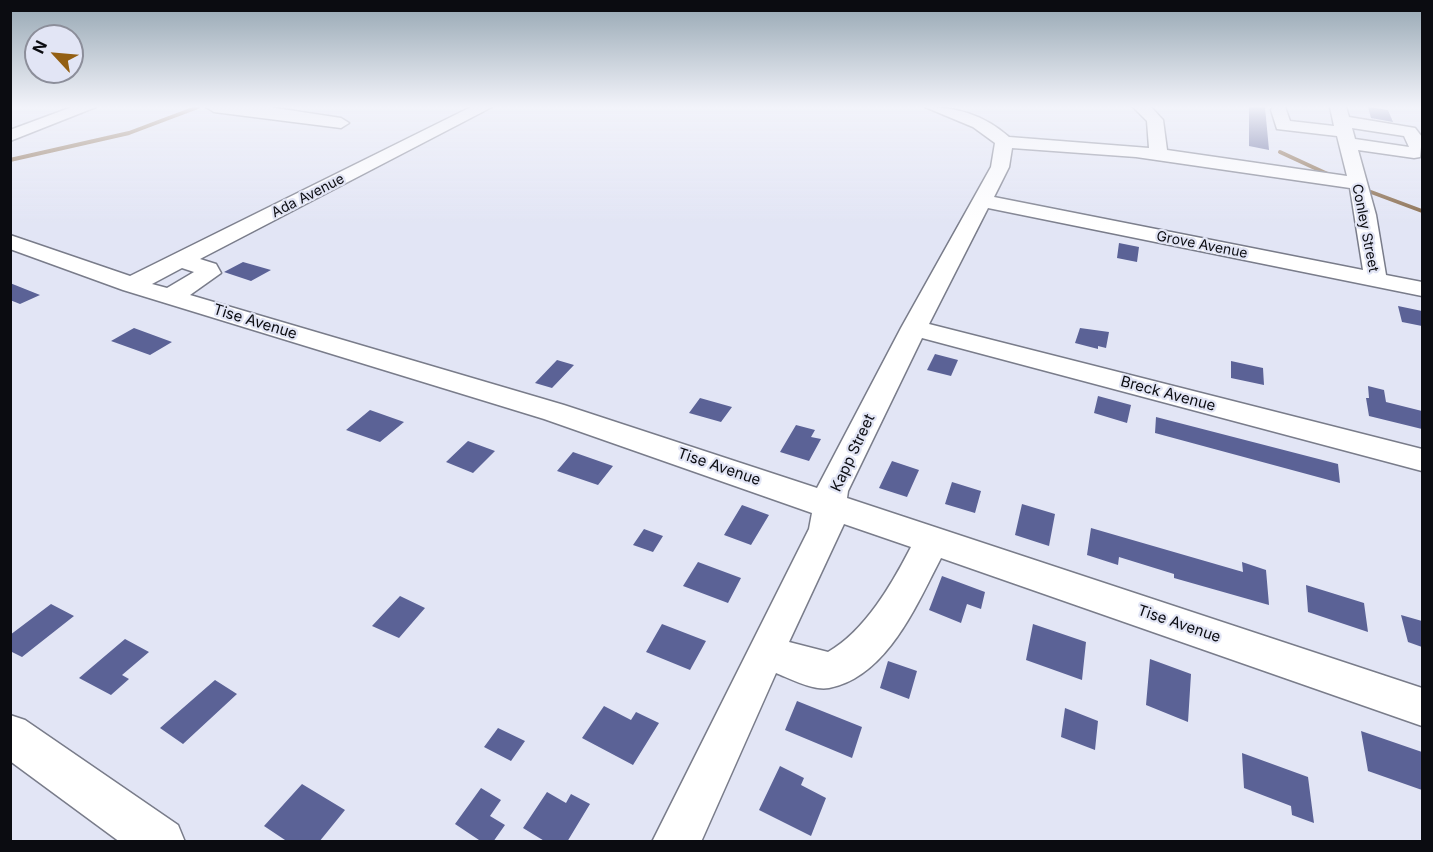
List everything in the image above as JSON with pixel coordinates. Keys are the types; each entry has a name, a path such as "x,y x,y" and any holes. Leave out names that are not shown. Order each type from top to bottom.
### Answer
{"street":[{"name":"Ada Avenue","path":"131,285 405,147"},
{"name":"Kapp Street","path":"676,842 826,530 832,491 914,328 1000,167 1003,147"},
{"path":"1092,147 1158,154 1356,183"},
{"path":"1157,147 1158,154"},
{"name":"Conley Street","path":"1348,147 1375,263 1375,279"},
{"name":"Grove Avenue","path":"982,201 1422,289"},
{"name":"Tise Avenue","path":"10,241 131,285 554,412 1422,707"},
{"path":"170,297 209,273 208,269 180,260"},
{"name":"Breck Avenue","path":"914,328 1422,460"},
{"path":"766,651 827,670 839,668 858,653 902,597 919,569 932,539"},
{"path":"10,735 161,842"}],"building":[{"path":"1253,147 1269,147 1269,150"},
{"path":"1119,243 1139,247 1137,262 1117,258"},
{"path":"243,262 271,270 251,281 224,272"},
{"path":"10,283 40,295 20,304 10,300"},
{"path":"1398,306 1422,311 1422,326 1402,322"},
{"path":"134,328 172,342 150,355 111,341"},
{"path":"1080,328 1109,332 1106,348 1098,346 1098,349 1075,343"},
{"path":"935,354 958,360 951,376 927,370"},
{"path":"557,360 574,365 552,388 535,383"},
{"path":"1231,361 1263,368 1264,385 1231,378"},
{"path":"1368,386 1384,390 1386,402 1422,411 1422,429 1369,416 1366,398 1369,398"},
{"path":"1098,396 1131,405 1127,423 1094,413"},
{"path":"700,398 732,407 721,422 689,413"},
{"path":"370,410 404,422 380,442 346,430"},
{"path":"1156,417 1338,464 1340,483 1155,433"},
{"path":"796,425 815,430 811,437 821,439 809,461 780,452"},
{"path":"468,441 495,451 473,473 446,462"},
{"path":"573,452 613,466 598,485 557,471"},
{"path":"892,461 919,470 907,497 879,488"},
{"path":"952,482 981,491 975,513 945,504"},
{"path":"1022,504 1055,514 1049,546 1015,535"},
{"path":"742,505 769,515 751,545 724,535"},
{"path":"1091,528 1243,572 1242,562 1266,570 1269,605 1174,578 1174,574 1119,557 1118,565 1087,555"},
{"path":"644,529 663,536 653,552 633,545"},
{"path":"698,562 741,578 728,603 683,586"},
{"path":"942,576 985,592 981,609 967,604 961,623 929,610"},
{"path":"1306,585 1364,603 1368,632 1308,612"},
{"path":"400,596 425,608 399,638 372,626"},
{"path":"51,604 74,616 22,657 10,651 10,635"},
{"path":"1401,615 1422,621 1422,647 1408,642"},
{"path":"662,624 706,641 690,670 646,652"},
{"path":"1033,624 1086,642 1082,680 1026,660"},
{"path":"125,639 149,652 122,675 129,679 111,695 79,678"},
{"path":"1150,659 1191,674 1188,722 1146,705"},
{"path":"888,661 917,671 909,699 880,688"},
{"path":"215,680 237,694 183,744 160,728"},
{"path":"797,701 862,727 852,758 785,730"},
{"path":"604,706 631,720 636,712 659,723 633,765 582,738"},
{"path":"1065,708 1098,721 1095,750 1061,737"},
{"path":"498,728 525,741 511,761 484,747"},
{"path":"1361,731 1422,752 1422,790 1368,771"},
{"path":"1242,753 1308,777 1314,823 1292,815 1291,806 1244,788"},
{"path":"780,766 804,778 801,785 826,798 811,836 759,810"},
{"path":"302,784 345,810 319,842 288,842 264,826"},
{"path":"481,788 501,800 490,816 505,825 493,842 482,842 455,824"},
{"path":"547,792 566,803 571,794 590,804 567,842 546,842 523,828"}],"waterway":[{"path":"10,160 68,147"},
{"path":"1280,152 1332,176"},
{"path":"1371,192 1422,211"}]}
